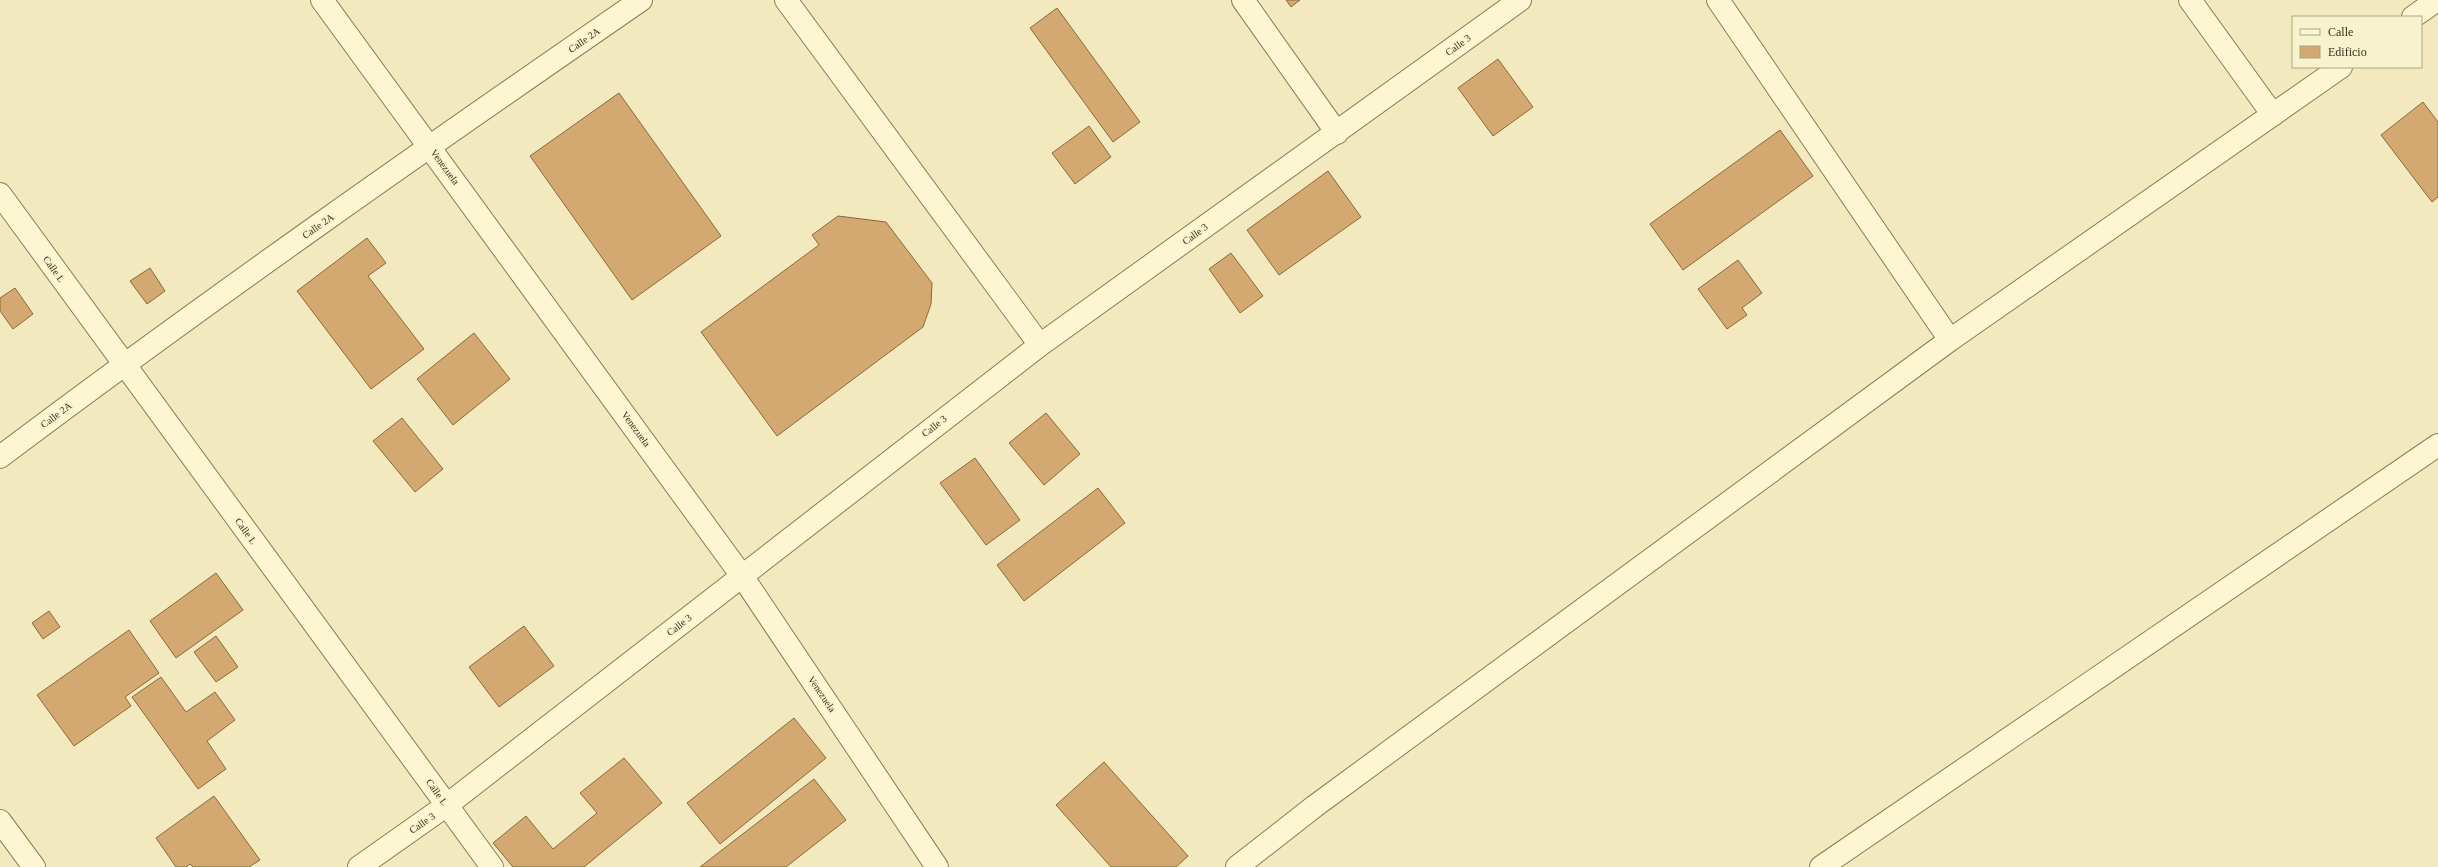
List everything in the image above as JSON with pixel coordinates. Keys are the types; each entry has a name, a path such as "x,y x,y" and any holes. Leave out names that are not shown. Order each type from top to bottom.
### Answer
{"street":[{"name":"Venezuela","path":"322,0 430,146 742,576 937,867"},
{"name":"Calle 2A","path":"0,457 123,364 430,146 641,0"},
{"path":"786,0 1040,344"},
{"path":"1243,0 1337,132"},
{"name":"Calle 3","path":"360,867 447,806 1040,344 1520,0"},
{"path":"1718,0 1950,340"},
{"path":"2190,0 2273,115"},
{"path":"2414,16 2438,0"},
{"path":"1237,867 1314,806 1950,340 2340,68"},
{"name":"Calle L","path":"0,194 492,867"},
{"path":"1836,863 2438,445"},
{"path":"0,821 34,867"}],"building":[{"path":"1286,0 1300,0 1291,7"},
{"path":"1057,8 1140,122 1113,142 1030,28"},
{"path":"1498,59 1533,107 1493,136 1458,88"},
{"path":"619,93 721,236 632,300 530,156"},
{"path":"2423,102 2438,122 2438,197 2432,202 2381,135"},
{"path":"1089,126 1111,157 1075,184 1052,153"},
{"path":"1780,130 1813,176 1683,270 1650,224"},
{"path":"1328,171 1361,217 1279,275 1247,230"},
{"path":"838,216 886,222 932,283 931,304 923,327 777,436 701,332 819,245 812,235"},
{"path":"367,238 386,263 368,276 424,349 371,389 297,291"},
{"path":"1231,253 1263,296 1240,313 1209,269"},
{"path":"1738,260 1762,293 1742,308 1747,315 1727,329 1698,289"},
{"path":"150,268 165,291 147,304 130,281"},
{"path":"15,288 33,314 13,329 0,311 0,298"},
{"path":"474,333 510,379 453,425 417,379"},
{"path":"1046,413 1080,454 1044,485 1009,443"},
{"path":"402,418 443,469 415,492 373,441"},
{"path":"975,458 1020,520 986,545 940,483"},
{"path":"1098,488 1125,523 1024,601 997,565"},
{"path":"216,573 243,610 176,658 150,621"},
{"path":"49,611 60,627 43,639 32,623"},
{"path":"524,626 554,666 499,707 469,667"},
{"path":"129,630 159,673 125,697 131,706 74,746 37,695"},
{"path":"216,636 238,667 216,682 194,652"},
{"path":"161,677 186,712 215,692 235,720 207,741 226,769 198,789 132,697"},
{"path":"794,718 826,758 720,844 687,803"},
{"path":"624,758 662,803 584,867 513,867 493,843 526,816 553,849 597,813 580,793"},
{"path":"1104,762 1188,856 1176,867 1111,867 1056,805"},
{"path":"814,779 846,820 786,867 700,867"},
{"path":"214,796 260,860 249,867 193,867 190,864 186,867 176,867 156,838"}]}
